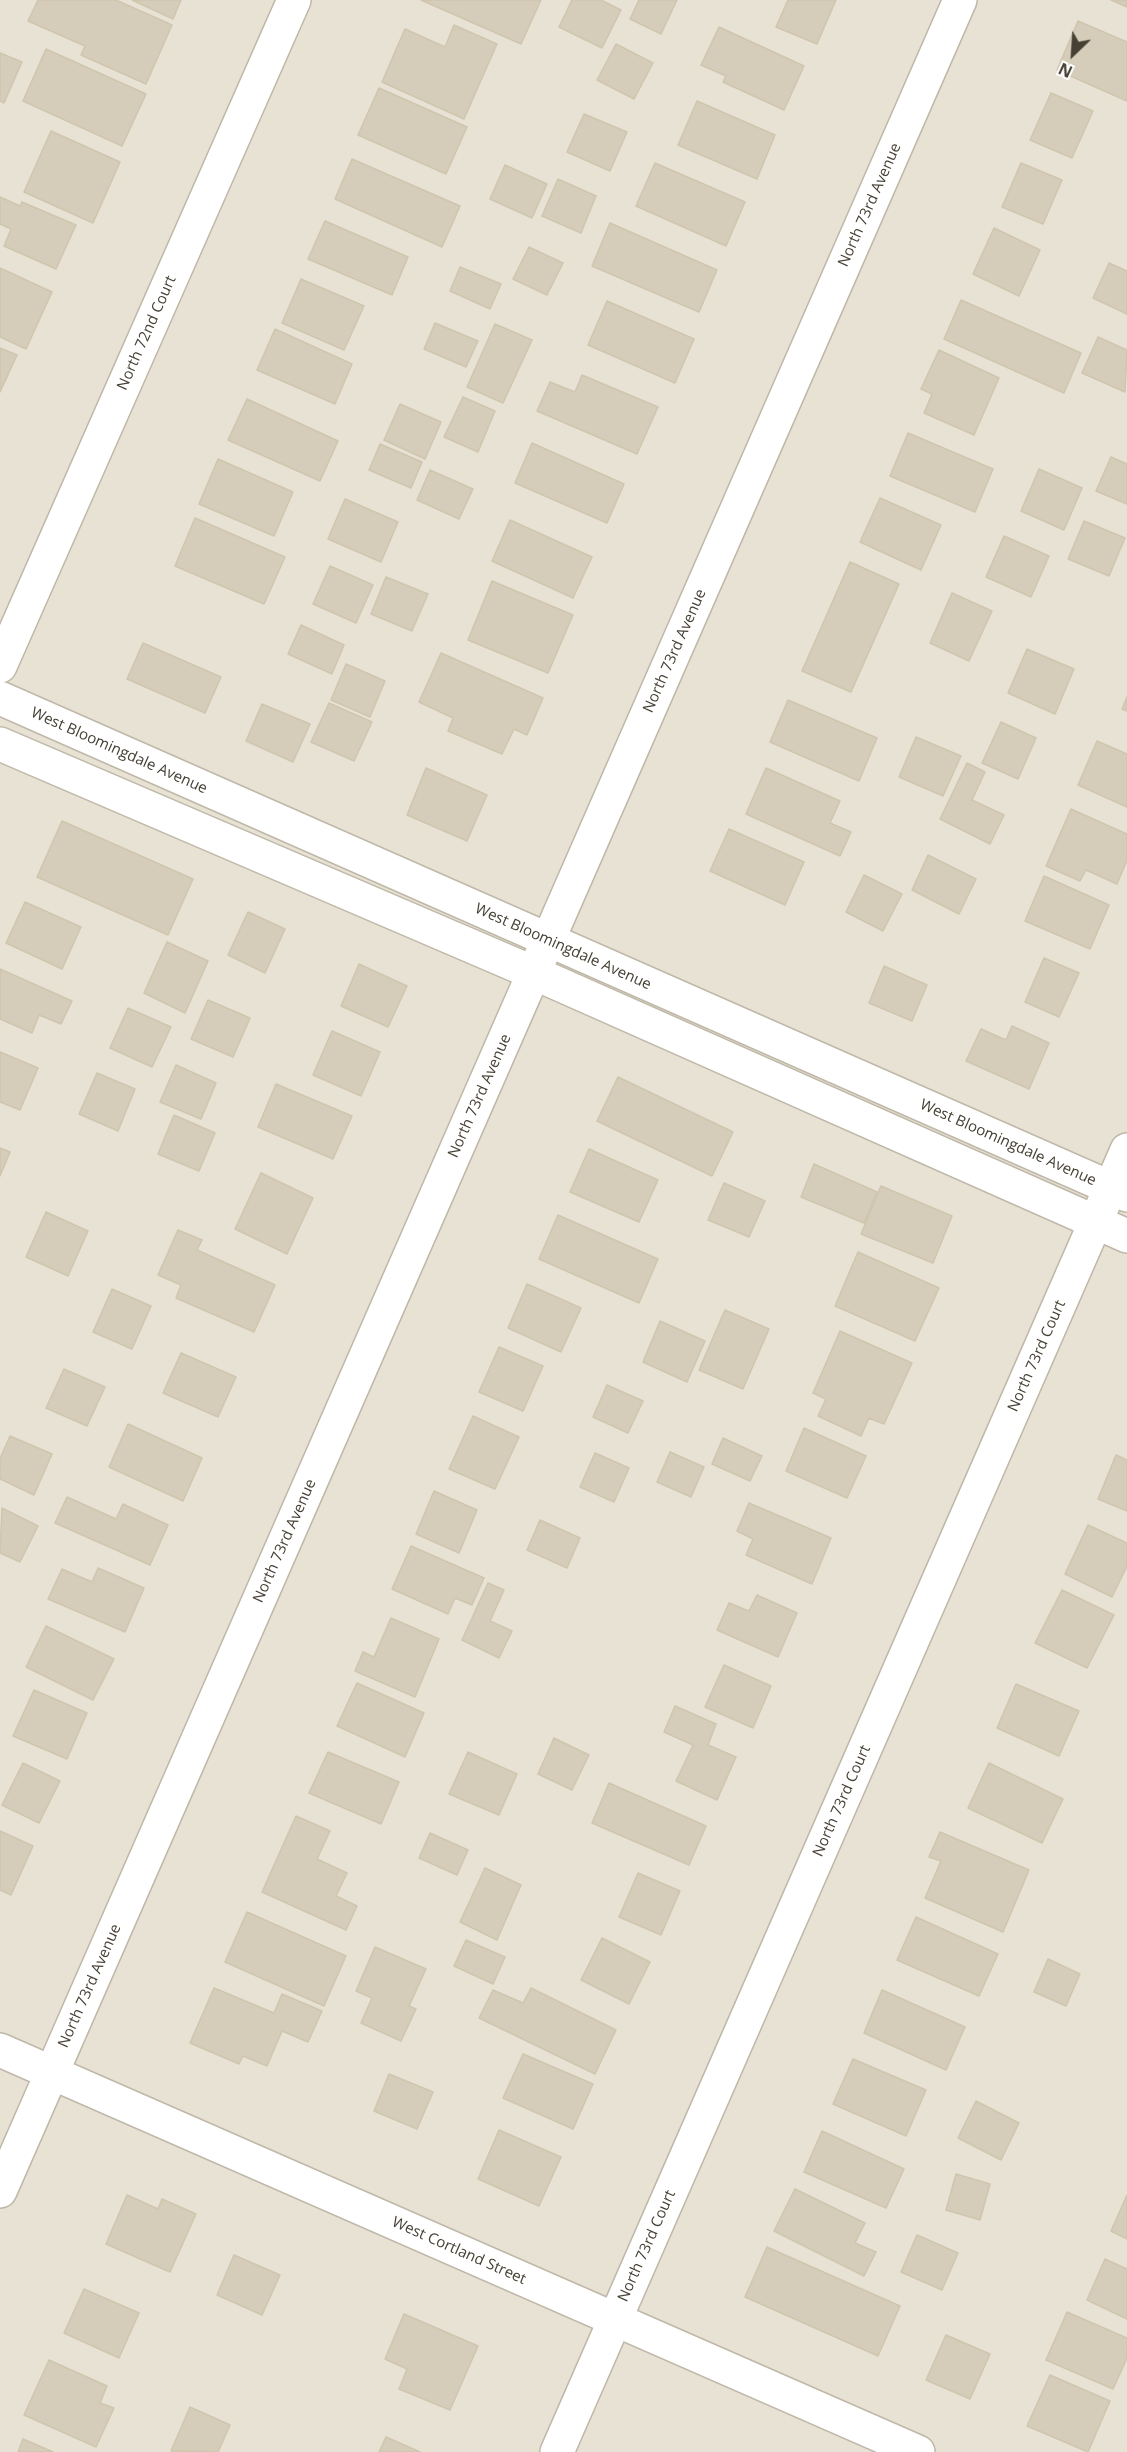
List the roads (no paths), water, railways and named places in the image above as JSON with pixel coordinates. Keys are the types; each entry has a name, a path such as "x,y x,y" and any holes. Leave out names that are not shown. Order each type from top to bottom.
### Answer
{"street":[{"name":"North 72nd Court","path":"0,666 294,0"},
{"name":"North 73rd Avenue","path":"0,2191 960,0"},
{"name":"West Bloomingdale Avenue","path":"0,698 1119,1191"},
{"path":"0,744 534,973 1127,1236"},
{"name":"North 73rd Court","path":"557,2452 1095,1222 1119,1191 1127,1149"},
{"name":"West Cortland Street","path":"0,2050 918,2452"}]}
